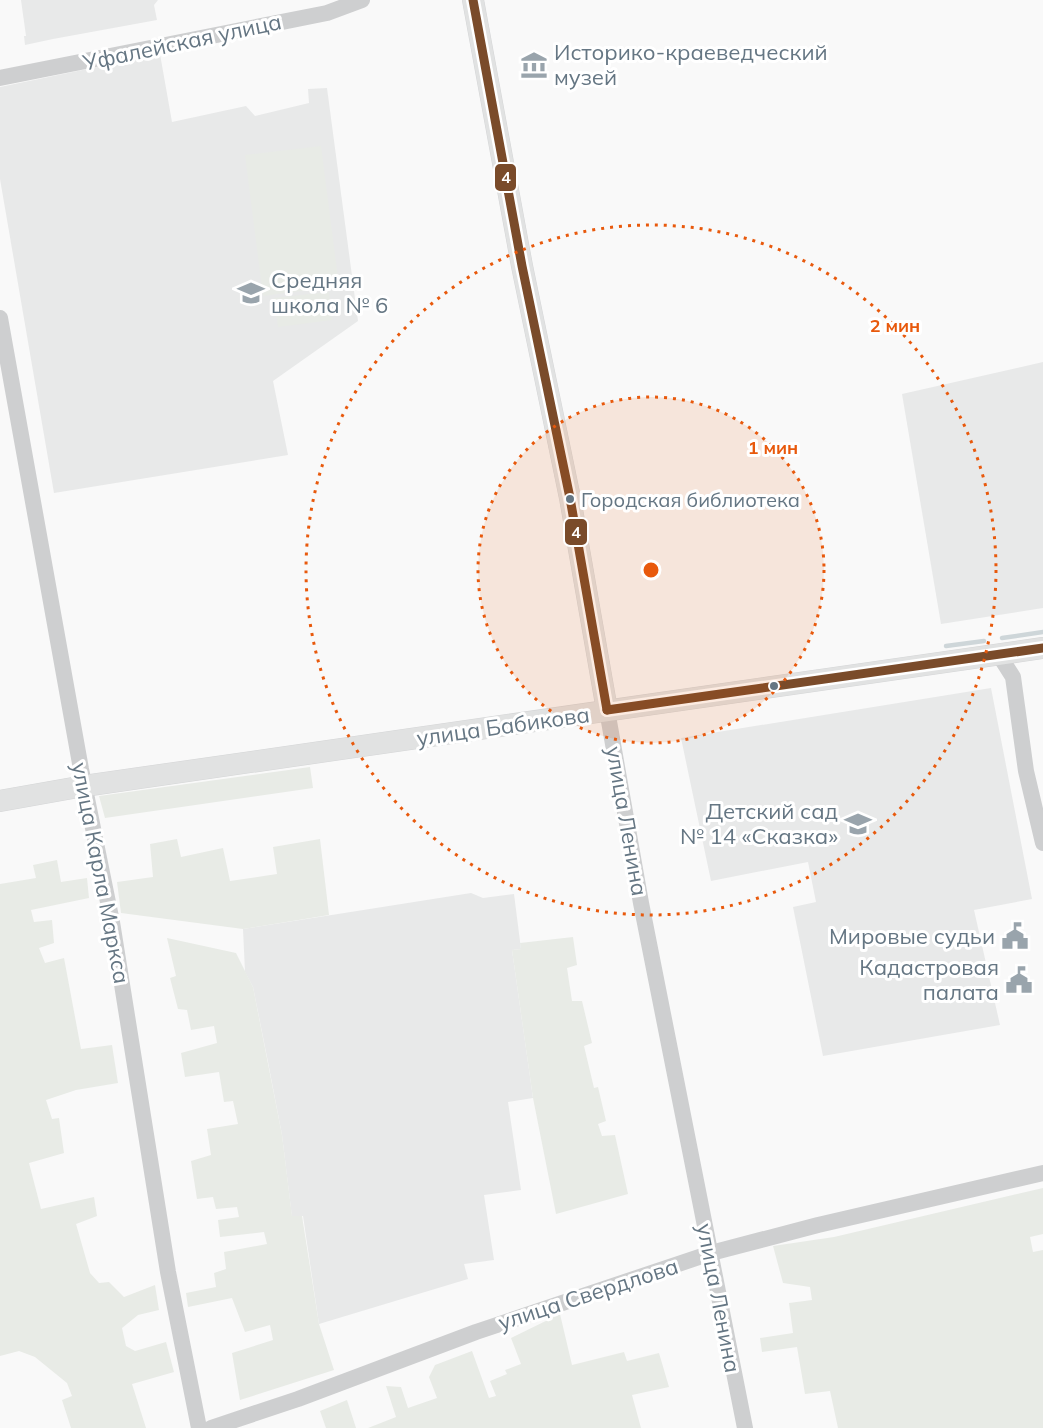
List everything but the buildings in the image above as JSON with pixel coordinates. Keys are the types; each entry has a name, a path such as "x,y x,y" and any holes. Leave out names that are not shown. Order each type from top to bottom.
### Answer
{"main road":[{"name":"улица Ленина","path":"473,0 522,266 570,498 607,710"},
{"name":"улица Бабикова","path":"0,801 84,786 1043,648"}],"street":[{"name":"Уфалейская улица","path":"0,78 327,13 362,0"},
{"name":"улица Карла Маркса","path":"0,318 84,786 112,922 168,1272 199,1428"},
{"path":"999,655 1013,677 1026,771 1043,843"},
{"name":"улица Ленина","path":"607,710 641,903 745,1428"},
{"name":"улица Свердлова","path":"211,1428 298,1400 476,1332 711,1253 818,1225 1043,1173"}],"shaded area":[{"path":"21,0 158,0 154,5 157,20 25,45"},
{"name":"Средняя школа № 6","path":"160,54 172,122 246,106 255,116 309,103 308,89 327,88 358,321 273,381 288,455 54,493 0,179 0,87"},
{"path":"321,146 339,286 263,296 245,155"},
{"path":"329,292 332,320 278,327 274,298"},
{"path":"1043,362 1043,608 941,624 902,394"},
{"name":"Детский сад № 14 «Сказка»","path":"991,688 1032,899 974,910 1000,1025 823,1056 793,907 816,902 808,862 711,881 681,738"},
{"path":"310,767 313,788 105,818 99,796"},
{"path":"177,839 181,857 223,848 230,881 277,874 273,847 320,839 329,915 243,929 121,913 117,882 153,877 150,844"},
{"path":"57,860 61,882 87,878 89,898 31,910 34,922 52,920 54,943 39,948 45,963 64,958 81,1049 112,1045 118,1083 76,1090 46,1100 52,1119 59,1118 64,1153 29,1163 41,1209 94,1197 97,1216 76,1224 90,1273 99,1283 109,1282 124,1297 155,1285 159,1310 138,1315 122,1328 126,1346 135,1351 166,1342 174,1372 132,1384 146,1428 71,1428 62,1400 72,1396 67,1383 35,1357 19,1351 0,1356 0,884 36,878 33,865"},
{"path":"471,893 483,898 514,894 521,949 512,950 533,1098 508,1102 521,1190 484,1195 494,1260 464,1264 468,1279 319,1324 303,1216 292,1217 282,1135 268,1062 253,987 245,972 243,929"},
{"path":"573,937 577,965 567,968 572,1001 582,1001 592,1043 584,1046 594,1088 598,1087 606,1121 598,1124 602,1136 615,1135 628,1194 556,1214 533,1098 512,950 521,949 520,943"},
{"path":"167,938 236,953 253,987 282,1135 292,1216 302,1216 319,1324 334,1370 240,1400 232,1353 273,1340 270,1325 245,1332 232,1298 188,1307 186,1293 216,1287 214,1273 226,1269 224,1252 267,1244 264,1232 220,1237 218,1220 239,1217 237,1207 216,1209 213,1197 197,1199 191,1161 211,1155 207,1129 238,1124 233,1101 224,1102 219,1072 185,1077 181,1053 217,1043 214,1026 191,1030 187,1010 178,1009 170,978 176,976"},
{"path":"1043,1188 1043,1234 1030,1237 1033,1252 1043,1250 1043,1428 838,1428 830,1391 805,1394 797,1347 762,1352 760,1338 793,1333 789,1303 812,1300 810,1287 783,1283 773,1246 834,1237"},
{"path":"560,1314 572,1365 624,1352 627,1361 659,1353 669,1387 632,1395 641,1428 368,1428 396,1417 386,1386 401,1387 408,1408 437,1398 429,1377 435,1365 472,1351 489,1398 496,1396 490,1381 507,1374 505,1370 521,1364 511,1338"},
{"path":"347,1400 356,1428 326,1428 320,1411"}],"waterway":[{"path":"1002,638 1043,632"},
{"path":"946,646 984,641"}],"transit line":[{"name":"4","path":"473,0 522,266 570,498 607,710"},
{"name":"4","path":"607,710 1043,648"}],"place":[{"name":"Историко-краеведческий музей","path":"534,65"},
{"name":"Средняя школа № 6","path":"251,293"},
{"name":"Городская библиотека","path":"570,499"},
{"name":"Детский сад № 14 «Сказка»","path":"858,824"},
{"name":"Мировые судьи","path":"1015,936"},
{"name":"Кадастровая палата","path":"1019,980"}]}
